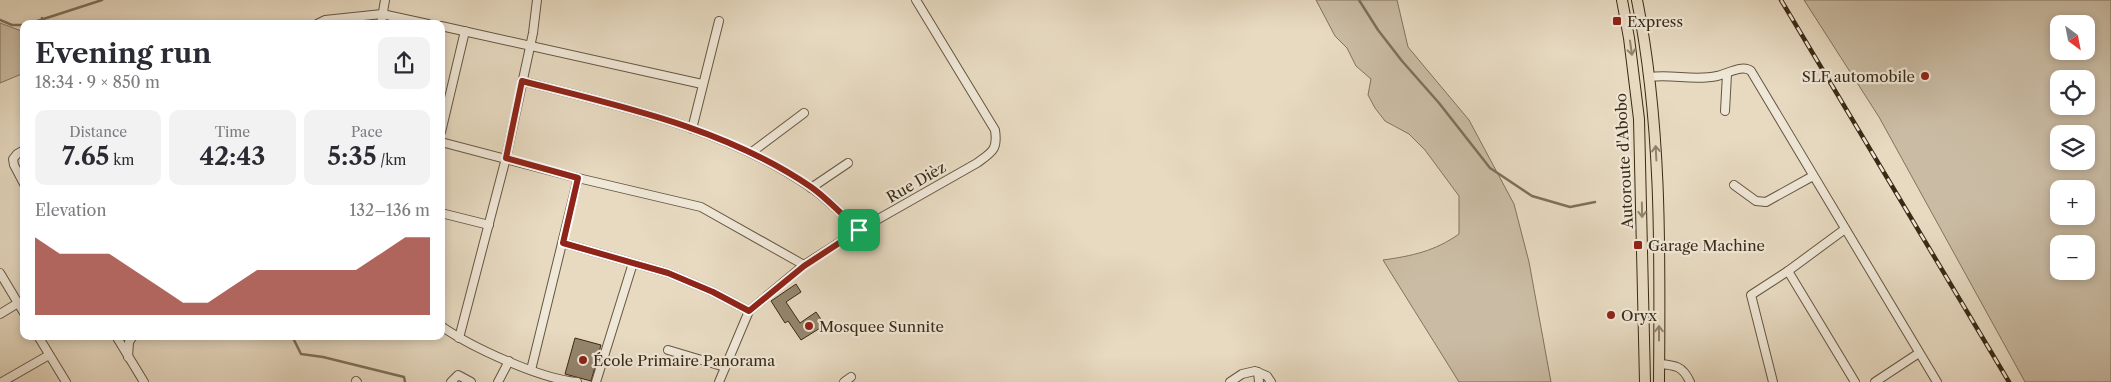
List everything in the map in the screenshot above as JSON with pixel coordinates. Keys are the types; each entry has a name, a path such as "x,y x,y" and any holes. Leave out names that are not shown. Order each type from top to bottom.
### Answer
{"main road":[{"name":"Autoroute d'Abobo","path":"1622,0 1629,38 1639,119 1644,382"},
{"path":"1637,0 1650,77 1656,159 1659,382"}],"street":[{"path":"381,20 386,0"},
{"path":"459,338 506,158 530,46 537,0"},
{"name":"Rue Dièz","path":"719,382 749,311 804,266 859,230 977,163 992,152 997,143 995,130 916,0"},
{"path":"325,20 382,14 410,20"},
{"path":"692,129 719,21"},
{"path":"445,27 702,84"},
{"path":"445,115 465,31"},
{"path":"1650,77 1664,75 1715,77 1742,68 1751,71 1937,382"},
{"path":"1725,111 1727,74"},
{"path":"522,81 635,110 752,152 811,188 859,230"},
{"path":"752,152 804,113"},
{"path":"445,143 578,178 702,207 804,266"},
{"path":"20,152 13,159 20,176"},
{"path":"811,188 848,163"},
{"path":"1734,185 1756,201 1766,202 1813,176"},
{"path":"530,370 578,178"},
{"path":"445,214 488,225"},
{"path":"1773,382 1751,295 1788,271 1845,229"},
{"path":"563,243 668,273 713,292 749,311"},
{"path":"596,382 633,263"},
{"path":"1788,271 1855,382"},
{"path":"0,273 20,306"},
{"path":"0,314 18,303"},
{"path":"445,329 459,338 530,370 577,382"},
{"path":"41,340 66,382"},
{"path":"118,340 144,382"},
{"path":"128,357 131,340"},
{"path":"668,350 725,367"},
{"path":"1875,382 1919,353"},
{"path":"2,382 50,355"},
{"path":"498,382 510,361"},
{"path":"1659,364 1677,365 1682,368 1690,382"},
{"path":"1230,382 1250,371 1267,376 1271,382"},
{"path":"1258,372 1258,382"},
{"path":"451,382 458,375 471,382"},
{"path":"844,382 851,377"}],"shaded area":[{"path":"1316,0 1397,0 1408,47 1469,120 1514,204 1529,262 1551,382 1459,382 1383,260 1423,252 1441,245 1459,234 1459,196 1425,150 1409,134 1385,121 1375,108 1368,95 1371,79 1356,66 1347,48 1335,36"},
{"path":"1804,0 2111,0 2111,382 2025,382 1879,117"},
{"path":"0,23 20,30 20,75 0,83"}],"building":[{"path":"796,284 801,292 786,302 800,323 816,312 825,325 801,340 788,321 785,323 771,301"},
{"name":"École Primaire Panorama","path":"575,338 601,345 591,381 565,374"}],"waterway":[{"path":"40,20 102,0"},
{"path":"1359,0 1378,30 1402,61 1439,103 1490,168 1532,196 1570,207 1595,202"},
{"path":"0,20 12,25 20,25"},
{"path":"294,340 301,354 323,357 404,377 405,382"}],"railway":[{"path":"1781,0 2009,382"}],"place":[{"name":"Express","path":"1617,21"},
{"name":"SLF automobile","path":"1925,76"},
{"name":"Garage Machine","path":"1638,245"},
{"name":"Oryx","path":"1611,315"},
{"name":"Mosquee Sunnite","path":"809,326"},
{"name":"École Primaire Panorama","path":"583,360"}],"route":[{"path":"522,81 635,110 752,152 811,188 859,230 804,266 749,311 713,292 668,273 563,243 578,178 506,158 522,81"}]}
